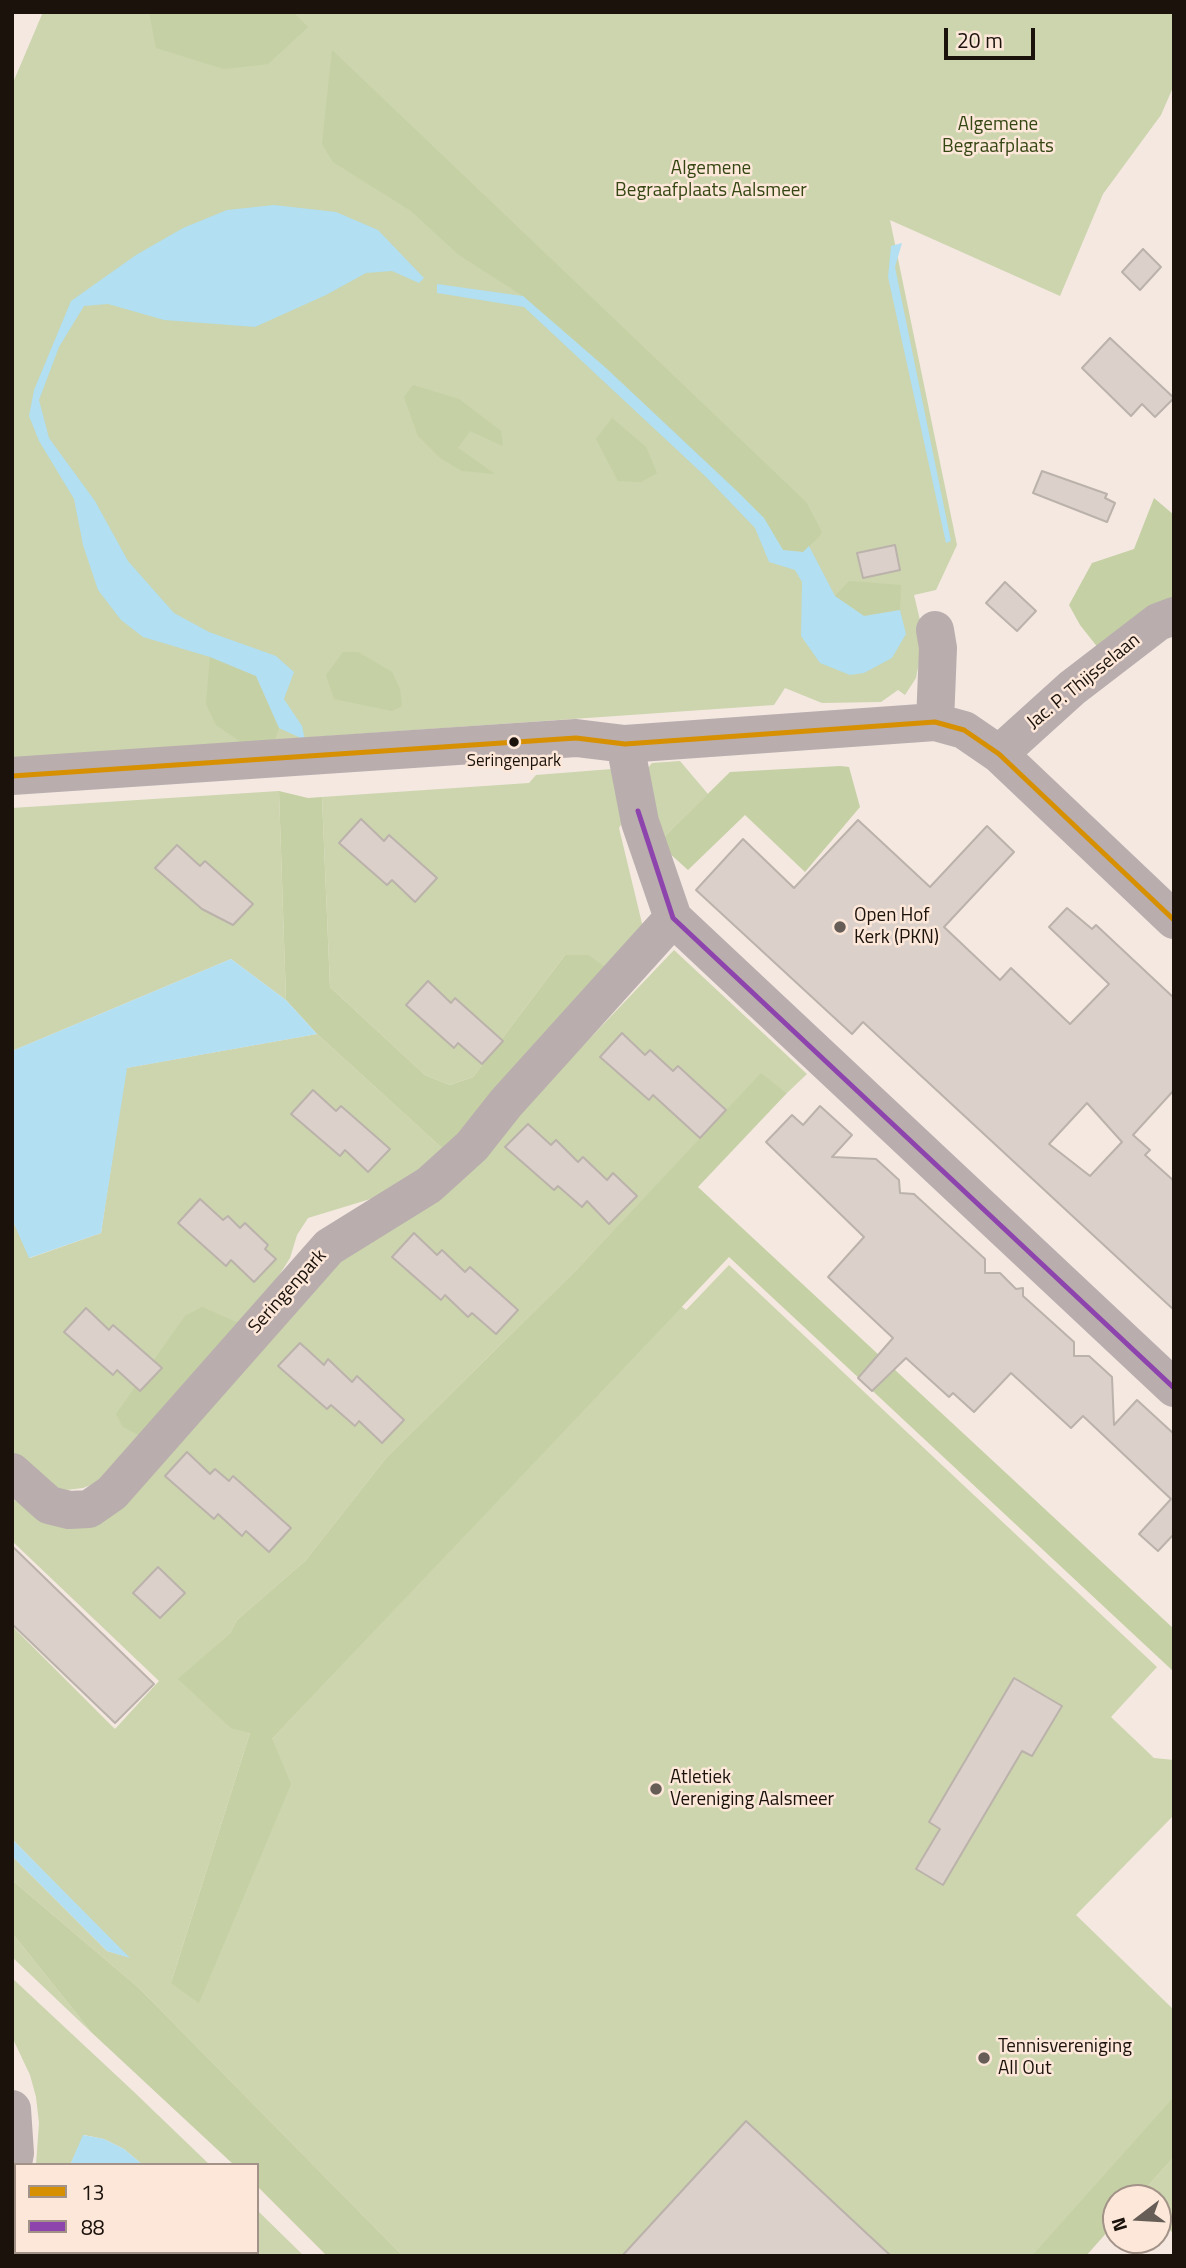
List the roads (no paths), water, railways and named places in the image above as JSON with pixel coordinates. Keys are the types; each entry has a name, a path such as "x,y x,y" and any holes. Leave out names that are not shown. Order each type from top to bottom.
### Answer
{"street":[{"name":"Jac. P. Thijsselaan","path":"999,754 1072,688 1158,622 1174,615"},
{"path":"935,630 938,648 935,722"},
{"path":"12,776 576,738 625,744 935,722 964,730 999,754 1174,920"},
{"path":"625,744 640,822 673,918 1174,1388"},
{"name":"Seringenpark","path":"17,1476 49,1505 69,1510 89,1508 112,1493 329,1247 429,1185 471,1146 506,1103 673,918"},
{"path":"12,2109 15,2142 12,2169"}],"water":[{"path":"274,205 336,212 378,230 424,278 419,283 392,271 366,273 326,295 255,327 164,320 108,304 84,306 59,347 39,400 49,438 95,501 128,561 174,613 209,632 276,656 294,672 284,699 302,726 305,740 279,728 256,676 210,657 143,637 121,620 98,590 83,545 74,499 39,441 29,416 34,390 71,301 136,255 183,228 227,210"},
{"path":"902,243 895,267 951,541 946,543 888,277 891,246"},
{"path":"437,284 523,296 606,368 737,491 764,518 783,550 803,552 809,546 835,596 864,616 900,610 906,634 892,658 864,673 850,675 820,663 801,636 802,582 795,570 769,562 755,528 706,477 524,307 437,293"},
{"path":"231,959 286,1000 317,1034 127,1068 101,1233 29,1258 12,1219 12,1051"},
{"path":"12,1839 130,1958 107,1951 12,1856"},
{"path":"83,2135 104,2139 124,2149 141,2163 71,2163"}],"place":[{"name":"Seringenpark","path":"514,742"},
{"name":"Open Hof Kerk (PKN)","path":"840,927"},
{"name":"Atletiek Vereniging Aalsmeer","path":"656,1789"},
{"name":"Tennisvereniging All Out","path":"984,2058"}],"park label":[{"name":"Algemene Begraafplaats","path":"998,136"},
{"name":"Algemene Begraafplaats Aalsmeer","path":"711,180"}]}
